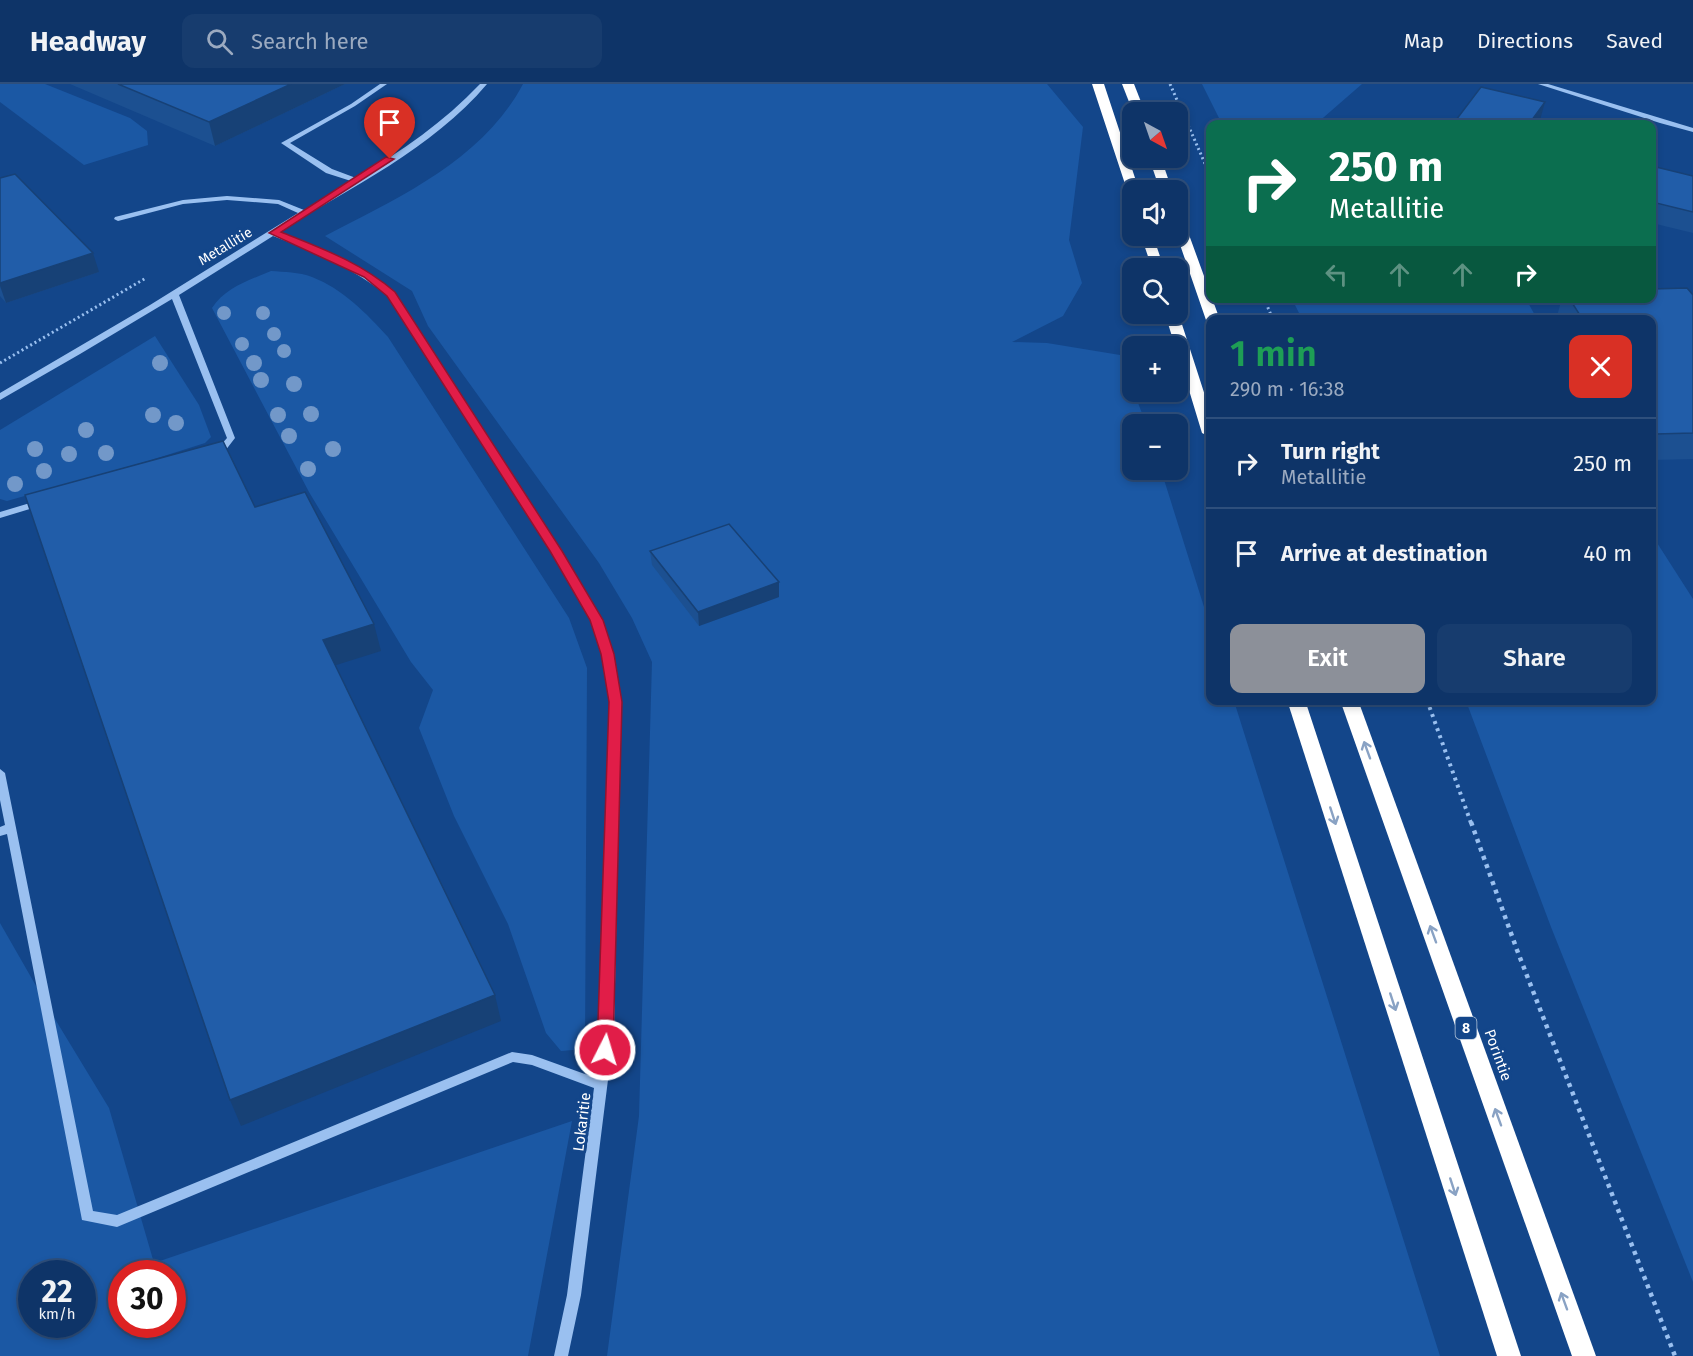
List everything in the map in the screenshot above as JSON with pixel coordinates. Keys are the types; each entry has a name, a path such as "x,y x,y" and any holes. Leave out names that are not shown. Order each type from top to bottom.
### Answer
{"highway":[{"path":"1098,84 1130,180"},
{"path":"1128,84 1134,102"},
{"path":"1187,246 1206,300"},
{"path":"1175,324 1206,420"},
{"path":"1298,705 1509,1356"},
{"name":"Porintie","path":"1351,705 1584,1356"}],"street":[{"path":"357,181 329,171 285,143 353,105 384,84"},
{"name":"Metallitie","path":"0,397 357,181 439,127 471,99 484,84"},
{"path":"1541,84 1656,120"},
{"path":"1656,120 1693,130"},
{"path":"118,219 183,202 227,198 279,202 304,213"},
{"name":"Lokaritie","path":"273,233 332,256 368,274 391,294 556,551 596,620 607,654 616,702 608,1032 574,1295 561,1356"},
{"path":"174,293 231,438 222,448 200,455"},
{"path":"0,515 44,502"},
{"path":"0,773 6,829 87,1216 117,1221 512,1057 532,1060 601,1085"}],"path":[{"path":"1170,84 1206,166"},
{"path":"1429,705 1517,950 1675,1356"}],"shaded area":[{"path":"0,84 45,84 130,118 147,131 148,145 84,165 0,102"},
{"path":"523,84 1047,84 1083,127 1069,240 1082,283 1063,316 1012,342 1047,343 1120,355 1122,402 1138,402 1142,414 1122,414 1122,480 1164,480 1206,613 1206,705 1235,705 1440,1356 607,1356 639,1116 652,662 632,618 599,563 428,326 412,291 325,236 381,207 436,174 485,134 506,111"},
{"path":"1202,84 1362,84 1321,120 1220,120"},
{"path":"271,271 302,274 334,288 353,302 388,337 569,618 587,668 585,1049 561,1051 546,1033 508,924 454,816 419,728 433,690 411,662 309,492 212,308 231,290"},
{"path":"1294,303 1528,303 1535,315 1300,315"},
{"path":"155,336 199,405 211,437 205,443 148,461 7,501 0,499 0,430"},
{"path":"1656,541 1693,599 1693,1282 1551,927 1468,705 1656,705"},
{"path":"0,923 109,1108 153,1260 108,1260 108,1338 186,1338 186,1260 163,1260 572,1121 528,1356 0,1356"}],"building":[{"path":"118,84 291,84 209,122"},
{"path":"1481,87 1545,102 1532,120 1456,120"},
{"path":"1656,167 1693,176 1693,212 1656,203"},
{"path":"15,174 93,253 0,283 0,178"},
{"path":"1687,288 1693,295 1693,433 1656,434 1656,315 1580,315 1572,303 1656,303 1656,289"},
{"path":"223,441 255,507 305,492 374,624 323,640 495,995 230,1100 25,495"},
{"path":"729,524 779,582 698,612 650,551"}],"route":[{"path":"390,159 273,233 332,256 368,274 391,294 556,551 596,620 607,654 616,702 608,1032 605,1050"}]}
